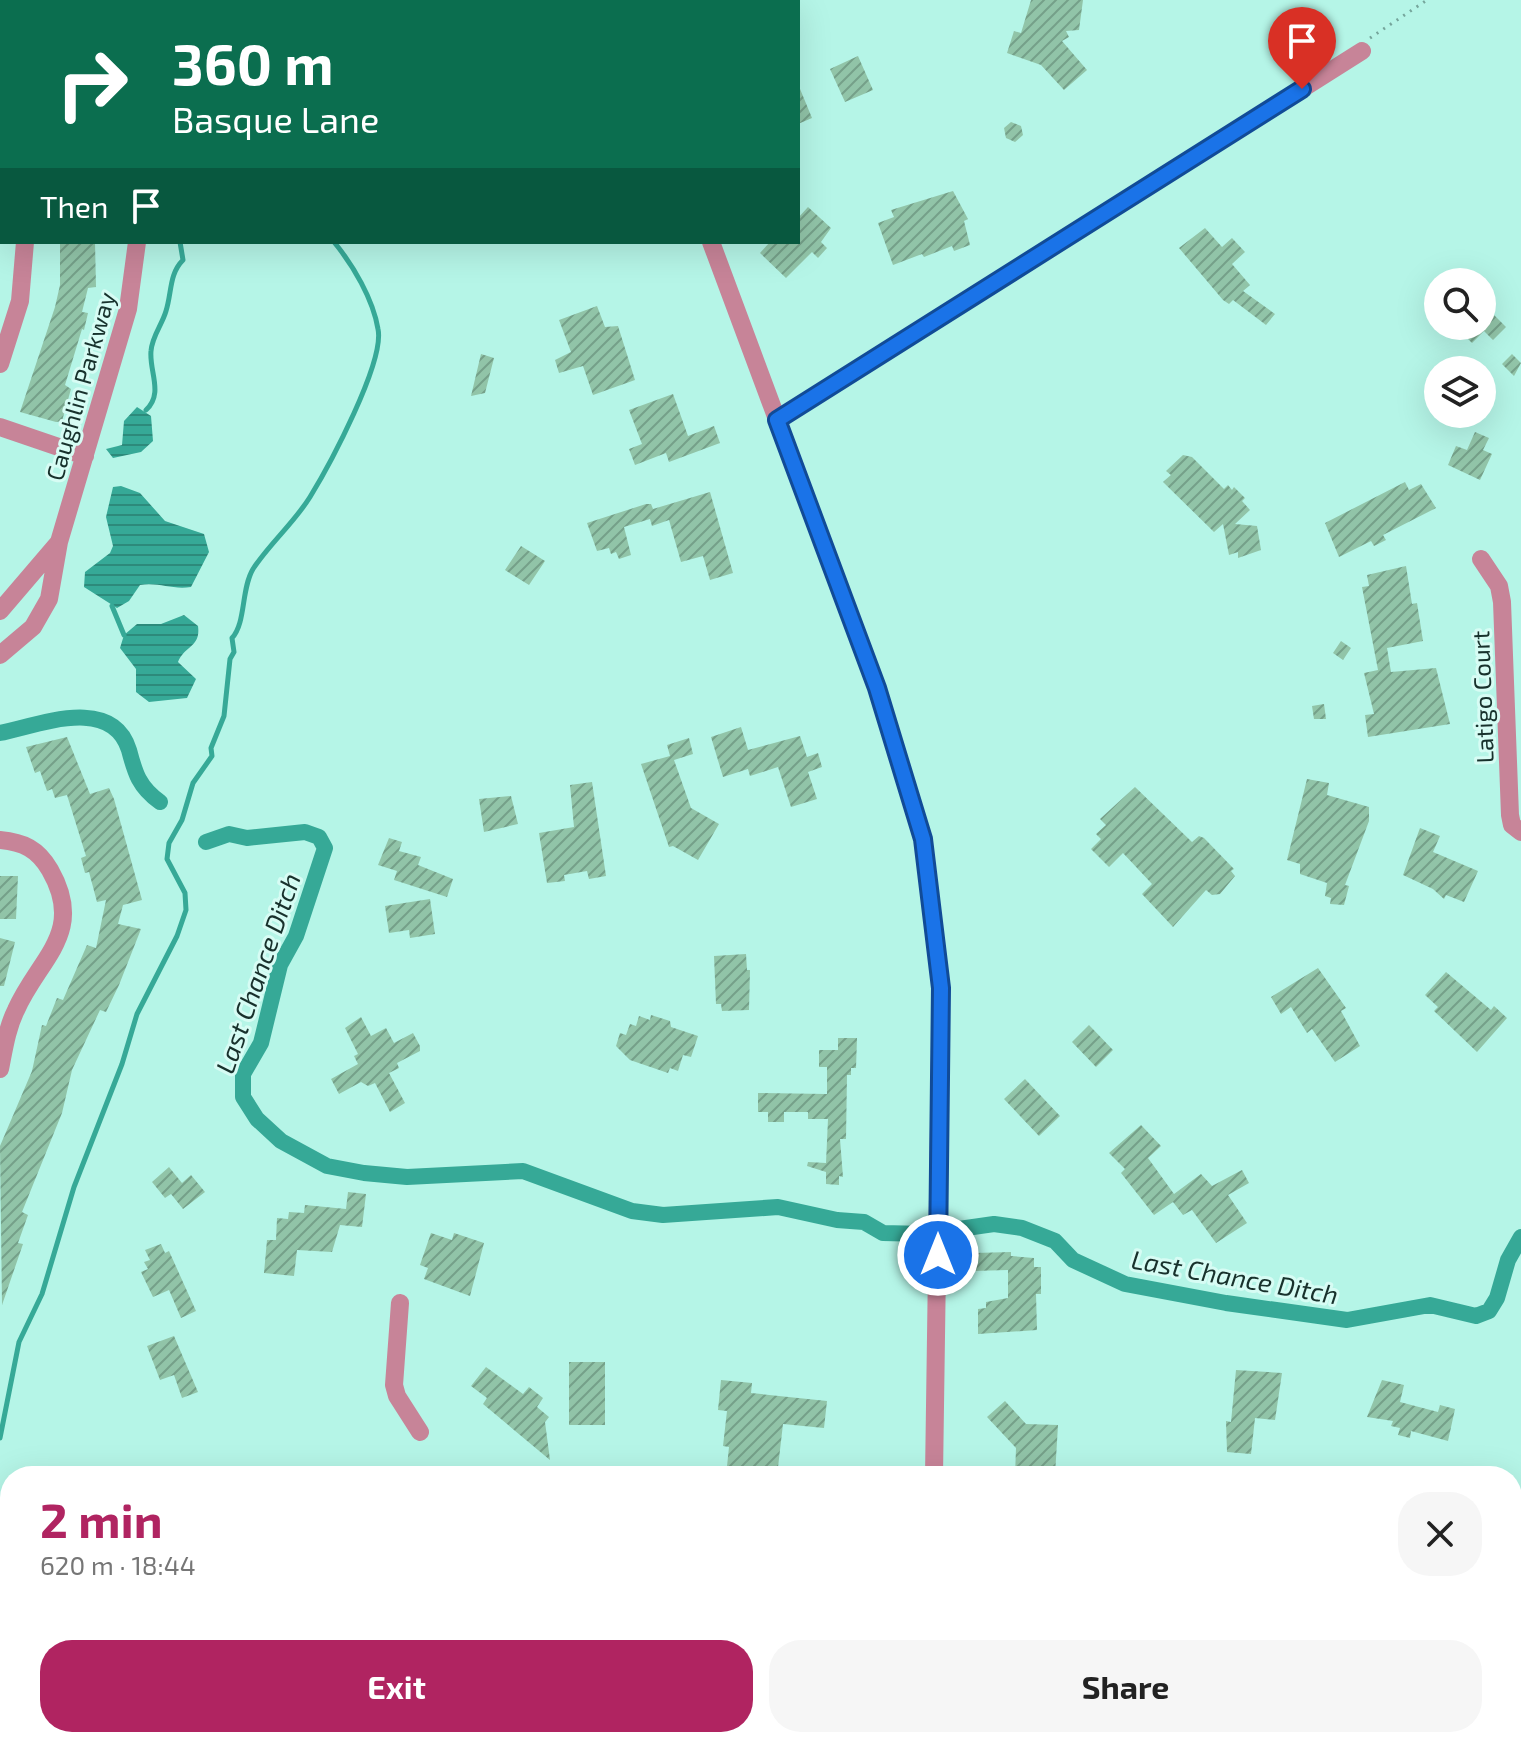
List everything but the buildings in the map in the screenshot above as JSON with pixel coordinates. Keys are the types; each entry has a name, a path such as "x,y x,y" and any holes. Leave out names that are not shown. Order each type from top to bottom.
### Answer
{"street":[{"path":"777,420 1362,51"},
{"path":"0,364 20,301 25,244"},
{"name":"Caughlin Parkway","path":"0,655 18,642 44,612 54,581 59,542 128,309 137,244"},
{"path":"712,244 901,760 929,876 941,988 934,1466"},
{"path":"0,427 85,456"},
{"name":"Caughlin Parkway","path":"0,611 59,542"},
{"name":"Latigo Court","path":"1481,559 1499,586 1502,602 1510,815 1512,825 1521,832"},
{"path":"0,840 23,844 41,857 55,879 64,914 55,949 13,1015 0,1069"},
{"path":"400,1303 394,1385 397,1396 420,1432"}],"path":[{"path":"1362,51 1376,32 1427,0"}],"shaded area":[{"path":"137,407 151,416 153,441 141,452 113,458 106,449 122,445 124,421"},
{"path":"121,486 140,493 165,521 204,534 209,552 191,587 140,585 129,601 117,608 84,587 85,572 110,553 113,546 106,517 113,487"},
{"path":"184,615 198,626 198,633 195,642 178,662 196,679 187,698 149,702 136,692 136,669 120,648 124,635 137,624 161,624"}],"waterway":[{"path":"146,410 155,389 152,346 166,311 173,277 183,260 180,244"},
{"path":"0,1438 19,1342 42,1294 74,1187 122,1064 137,1014 177,936 186,910 185,893 167,859 169,843 182,820 193,783 212,756 211,748 224,716 230,659 234,652 232,638 240,624 249,577 319,482 354,414 373,365 378,329 372,306 335,244"},
{"path":"112,606 124,635"},
{"name":"Last Chance Ditch","path":"0,733 72,718 90,718 107,723 120,733 139,779 160,802"},
{"name":"Last Chance Ditch","path":"206,842 229,834 247,838 305,832 319,837 325,848 296,936 280,965 261,1043 243,1074 243,1097 257,1119 281,1141 327,1166 364,1173 407,1177 523,1171 632,1211 663,1215 778,1207 837,1220 864,1222 883,1233 925,1234"},
{"name":"Last Chance Ditch","path":"952,1230 994,1224 1022,1228 1055,1241 1073,1260 1125,1284 1226,1303 1347,1320 1430,1305 1476,1316 1489,1311 1497,1298 1508,1260 1521,1237"}],"route":[{"path":"938,1255 941,988 923,839 877,688 777,420 1302,89"}]}
